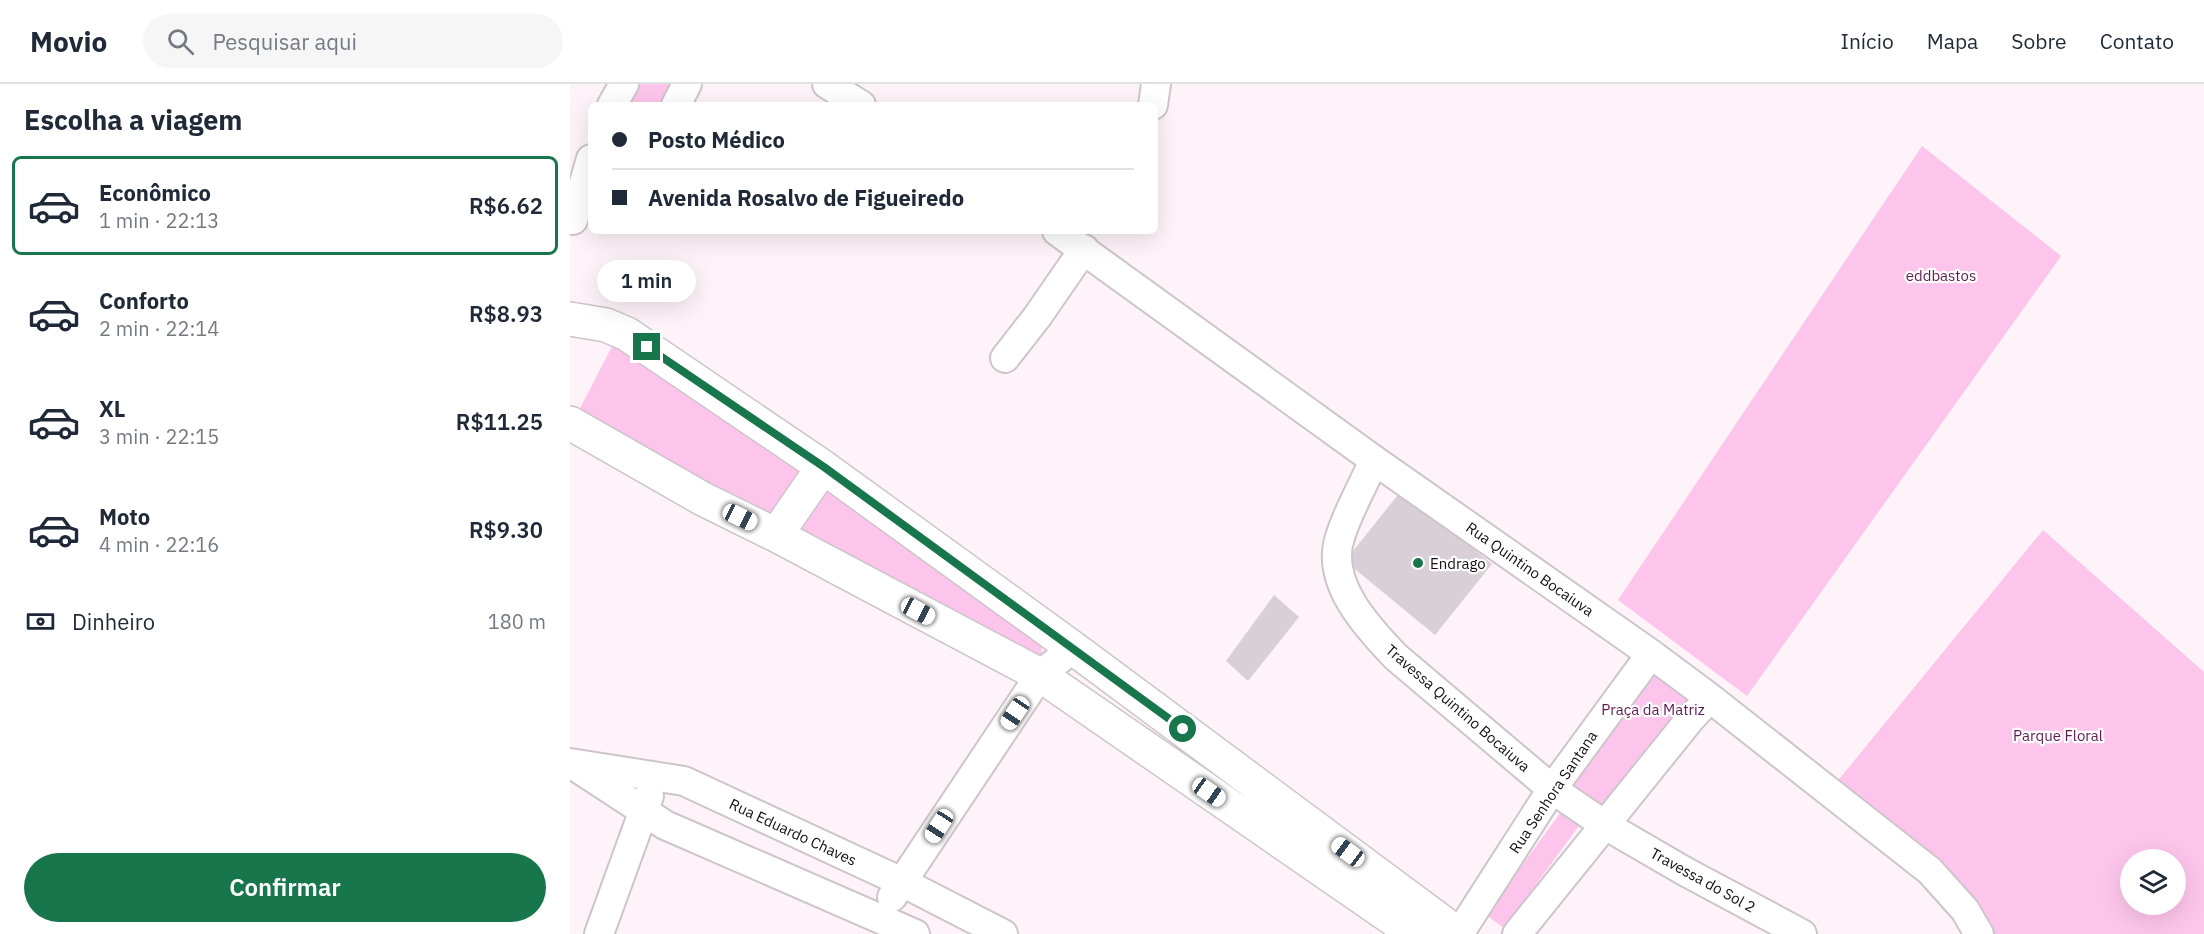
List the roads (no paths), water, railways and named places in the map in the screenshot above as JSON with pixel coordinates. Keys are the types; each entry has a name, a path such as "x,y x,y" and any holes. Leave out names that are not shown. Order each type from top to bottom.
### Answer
{"main road":[{"path":"570,319 606,325 627,334 824,467 1459,934"},
{"path":"570,423 703,499 1040,675 1415,934"},
{"path":"776,536 824,467"}],"street":[{"path":"614,102 624,84"},
{"path":"677,102 687,84"},
{"path":"827,84 856,102"},
{"path":"1153,102 1156,84"},
{"path":"578,218 588,173"},
{"path":"1005,358 1037,317 1074,238"},
{"name":"Rua Quintino Bocaiuva","path":"1074,238 1374,460 1651,654 1710,698 1930,871 1965,910 1980,934"},
{"name":"Travessa Quintino Bocaiuva","path":"1374,460 1339,538 1338,575 1346,591 1364,619 1396,657 1552,789 1605,825"},
{"path":"873,926 1040,675 1073,648"},
{"name":"Rua Senhora Santana","path":"1459,934 1552,789 1651,654"},
{"path":"1517,934 1691,717 1710,698"},
{"name":"Rua Eduardo Chaves","path":"571,764 684,781 902,882 1003,934"},
{"name":"Rua Eduardo Chaves","path":"571,764 643,813 665,825 873,926 915,934"},
{"path":"599,934 656,777"},
{"name":"Travessa do Sol 2","path":"1605,825 1686,872 1802,934"}],"place":[{"name":"Endrago","path":"1418,563"}],"park label":[{"name":"eddbastos","path":"1941,275"},
{"name":"Praça da Matriz","path":"1653,709"},
{"name":"Parque Floral","path":"2058,735"}]}
